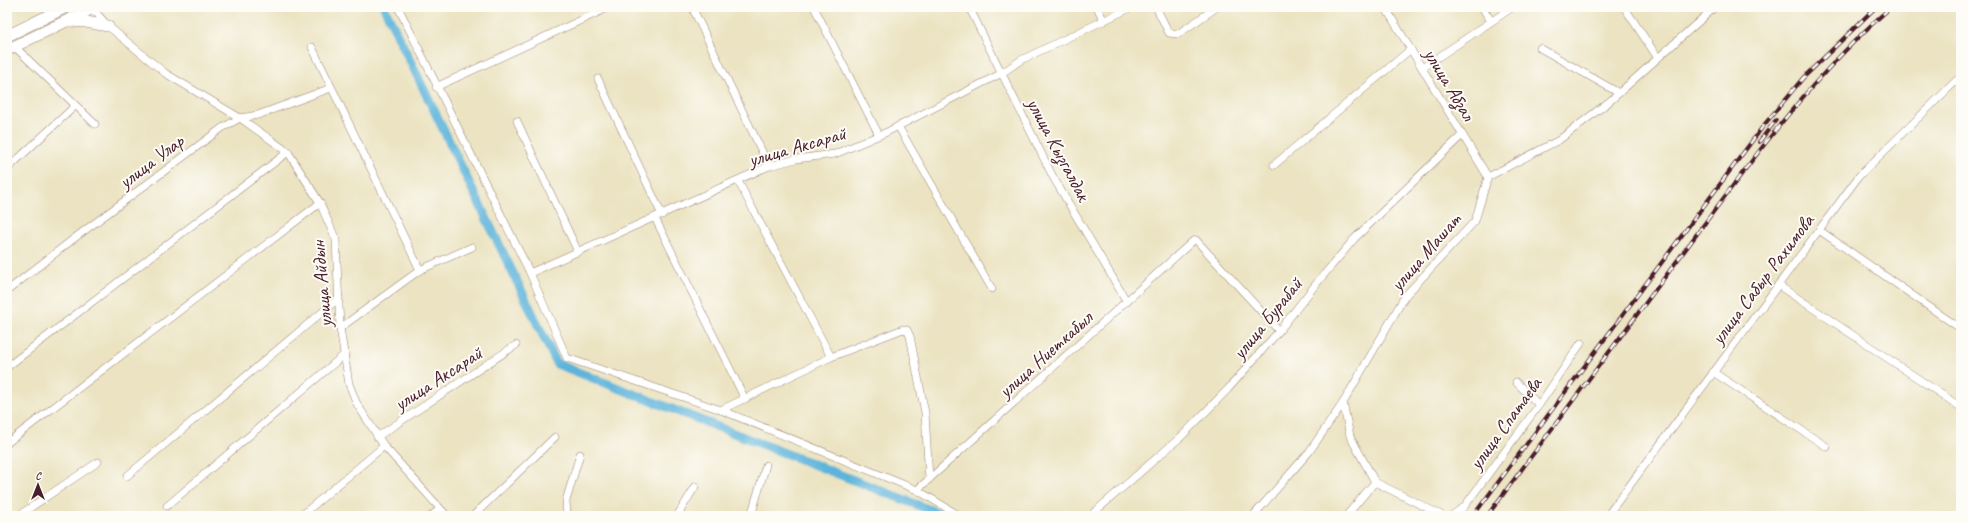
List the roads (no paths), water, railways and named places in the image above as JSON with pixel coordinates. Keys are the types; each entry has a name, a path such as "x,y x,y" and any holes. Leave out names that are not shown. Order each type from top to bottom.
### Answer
{"main road":[{"path":"7,36 66,7"},
{"path":"10,48 93,7"},
{"path":"66,21 86,22 108,26"}],"street":[{"name":"улица Айдын","path":"93,7 108,26 165,73 240,118 288,152 320,203 336,240 340,328 349,384 357,404 384,446 448,516"},
{"path":"398,7 436,87 530,273 567,358 721,410 917,490 960,516"},
{"path":"692,7 769,166"},
{"path":"814,7 879,135"},
{"name":"улица Кызгалдак","path":"969,7 1053,177 1127,302"},
{"path":"1097,7 1104,21"},
{"name":"улица Аксарай","path":"530,273 769,166 796,159 835,154 879,135 1002,73 1021,60 1132,7"},
{"path":"1156,7 1170,32 1174,34 1178,34 1217,7"},
{"name":"улица Абзал","path":"1386,7 1488,177"},
{"path":"1482,7 1491,21"},
{"path":"1422,68 1512,7"},
{"path":"1624,7 1658,58"},
{"path":"1488,177 1559,140 1620,92 1714,7"},
{"path":"436,87 603,10"},
{"path":"312,47 420,270"},
{"path":"10,48 94,124"},
{"path":"1540,48 1620,92"},
{"path":"1274,165 1411,49"},
{"name":"улица Сабыр Рахимова","path":"1607,516 1712,372 1859,176 1961,76"},
{"path":"598,79 662,214"},
{"name":"улица Улар","path":"7,291 72,240 216,133 240,118 258,115 331,88"},
{"path":"7,170 75,106"},
{"path":"517,121 578,252"},
{"path":"898,126 992,289"},
{"name":"улица Бурабай","path":"1090,516 1183,435 1228,389 1280,331 1316,284 1355,238 1462,135"},
{"path":"7,367 288,152"},
{"name":"улица Машат","path":"1253,516 1309,452 1343,403 1405,296 1475,221 1488,177"},
{"path":"738,181 831,357"},
{"path":"7,442 320,203"},
{"path":"655,218 745,399"},
{"path":"1819,230 1961,329"},
{"name":"улица Ниеткабыл","path":"917,490 1193,241 1196,240 1280,331"},
{"path":"340,328 420,270 472,247"},
{"path":"1778,285 1958,406"},
{"path":"127,476 339,298"},
{"path":"721,410 831,357 903,329 907,330 910,336 925,413 929,479"},
{"name":"улица Спатаева","path":"1451,516 1464,507 1539,405 1581,343"},
{"name":"улица Аксарай","path":"377,437 516,345"},
{"path":"167,506 345,354"},
{"path":"1712,372 1827,447"},
{"path":"1516,382 1539,405"},
{"path":"1343,403 1350,436 1375,482 1443,516"},
{"path":"473,516 554,437"},
{"path":"301,516 384,446"},
{"path":"567,516 566,501 580,454"},
{"path":"18,516 98,462"},
{"path":"751,516 766,465"},
{"path":"1346,516 1375,482"},
{"path":"677,516 695,487"},
{"path":"431,516 440,509"}],"waterway":[{"path":"384,7 557,364 943,516"}],"railway":[{"path":"1473,516 1764,125 1803,78 1876,7"},
{"path":"1487,516 1735,183 1783,121 1835,62 1891,7"},
{"path":"1759,142 1776,120"}]}
